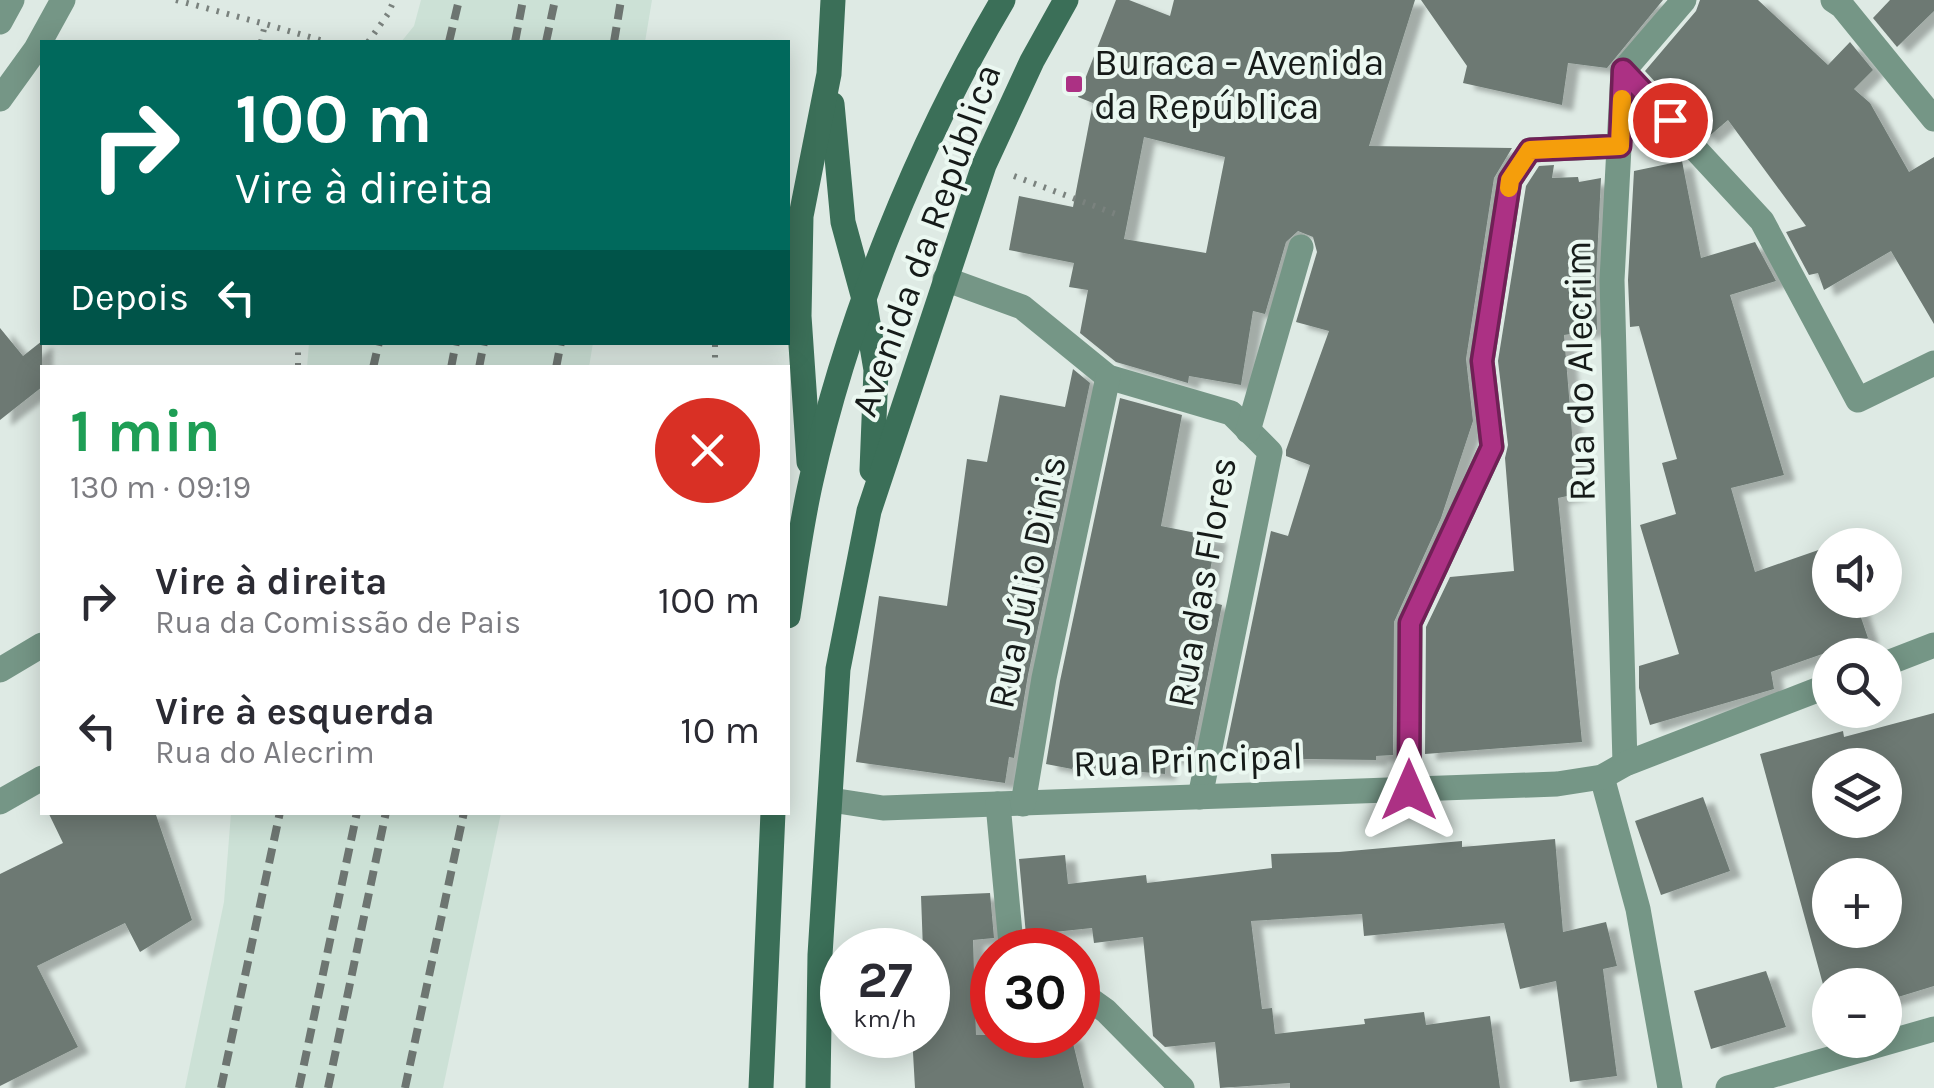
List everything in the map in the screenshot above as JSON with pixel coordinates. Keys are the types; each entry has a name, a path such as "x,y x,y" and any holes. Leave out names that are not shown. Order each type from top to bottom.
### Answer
{"street":[{"path":"0,22 12,0"},
{"path":"41,40 63,0"},
{"path":"790,604 811,482 798,279 802,216 829,74 834,0"},
{"name":"Avenida da República","path":"811,482 834,392 864,300 936,126 1003,0"},
{"name":"Avenida da República","path":"869,511 984,165 1032,60 1066,0"},
{"path":"1684,0 1623,70 1762,221 1858,400 1934,363"},
{"path":"1833,0 1842,6 1934,120"},
{"path":"0,100 40,42"},
{"name":"Rua do Alecrim","path":"1623,70 1612,280 1626,764"},
{"path":"818,1088 816,1048 838,669 869,511 876,386 864,300 843,222 829,74"},
{"path":"1409,790 1410,623 1492,447 1482,361 1510,180 1530,150 1620,146"},
{"path":"1248,431 1301,247"},
{"name":"Rua das Flores","path":"945,279 1022,307 1108,376 1230,413 1270,452 1200,797"},
{"name":"Rua Júlio Dinis","path":"1011,928 1010,804 1044,678 1108,376"},
{"path":"0,670 40,645"},
{"path":"1902,657 1934,645"},
{"name":"Rua Principal","path":"832,800 882,808 1557,784 1602,777 1626,764 1812,692"},
{"path":"1602,777 1638,909 1670,1088"},
{"path":"0,802 40,779"},
{"path":"761,1088 773,815"},
{"path":"1100,1007 1182,1088"},
{"path":"1728,1088 1934,1029"},
{"path":"816,1048 831,1088"}],"path":[{"path":"176,0 321,40"},
{"path":"369,40 394,0"},
{"path":"261,40 265,24"},
{"path":"984,165 1120,216"}],"shaded area":[{"path":"421,0 652,0 645,40 403,40 414,26"},
{"path":"309,345 593,345 589,365 307,365"},
{"path":"231,815 501,815 443,1088 185,1088 224,902"}],"building":[{"path":"1116,0 1129,0 1170,16 1174,0 1415,0 1369,146 1512,148 1494,178 1466,359 1473,421 1441,518 1394,622 1393,755 1376,756 1376,760 1224,758 1271,531 1288,536 1310,465 1286,456 1286,450 1329,331 1296,322 1317,252 1313,237 1298,231 1286,242 1265,314 1253,311 1241,385 1189,376 1188,383 1116,362 1080,333 1088,290 1069,287 1074,263 1009,250 1019,196 1073,207 1093,103 1078,97","holes":["1144,137 1225,157 1206,253 1124,239"]},
{"path":"1421,0 1663,0 1607,68 1568,63 1562,105 1463,83 1467,66"},
{"path":"1700,0 1758,0 1828,65 1850,42 1873,70 1854,89 1870,103 1909,172 1934,157 1934,324 1891,251 1824,290 1818,273 1809,275 1786,232 1806,226 1728,120 1707,138 1645,71 1696,11"},
{"path":"1890,0 1934,0 1934,11 1897,47 1873,18"},
{"path":"1682,161 1701,258 1755,242 1776,281 1730,295 1784,475 1731,488 1755,572 1812,552 1812,618 1861,618 1868,638 1812,638 1812,658 1771,672 1774,689 1650,725 1639,688 1639,666 1679,654 1640,525 1676,514 1662,463 1677,459 1639,326 1630,327 1628,280 1634,171"},
{"path":"1554,165 1552,178 1578,177 1579,182 1601,178 1597,330 1564,335 1577,494 1558,498 1582,742 1425,754 1426,627 1450,577 1514,571 1505,458 1508,445 1498,361 1526,186 1539,166"},
{"path":"0,328 23,356 40,343 42,365 40,389 0,420"},
{"path":"1073,369 1090,383 1014,758 1009,757 1005,783 856,762 879,596 947,606 967,459 987,462 1000,395 1065,407"},
{"path":"1120,398 1182,415 1161,526 1216,537 1205,600 1222,605 1191,758 1166,758 1165,774 1046,764"},
{"path":"1934,713 1934,986 1902,996 1902,968 1819,968 1813,948 1902,948 1902,858 1812,858 1812,944 1760,754 1843,731 1844,737 1878,728 1902,728 1902,722"},
{"path":"1703,797 1730,871 1661,895 1635,821"},
{"path":"49,815 156,815 192,920 140,952 125,923 37,966 78,1047 0,1086 0,874 63,843"},
{"path":"1555,839 1563,932 1606,922 1617,966 1603,969 1617,1076 1570,1082 1556,981 1520,989 1504,923 1364,936 1362,914 1251,921 1262,1009 1272,1008 1275,1034 1365,1024 1364,1019 1424,1012 1426,1025 1490,1016 1500,1088 1290,1088 1290,1083 1220,1088 1215,1042 1165,1047 1153,1036 1143,937 1100,942 1100,928 1025,928 1019,859 1065,855 1068,884 1146,875 1147,883 1272,868 1271,854 1462,841 1462,847"},
{"path":"990,893 993,928 970,928 970,1058 1077,1058 1084,1088 915,1088 913,1058 950,1058 950,928 922,928 921,896"},
{"path":"1766,971 1786,1027 1711,1049 1694,991"}],"railway":[{"path":"449,40 459,0"},
{"path":"515,40 523,0"},
{"path":"546,40 555,0"},
{"path":"614,40 621,0"},
{"path":"374,365 378,345"},
{"path":"452,365 455,345"},
{"path":"480,365 483,345"},
{"path":"557,365 560,345"},
{"path":"221,1088 279,815"},
{"path":"299,1088 356,815"},
{"path":"328,1088 385,815"},
{"path":"405,1088 463,815"}],"slow traffic":[{"path":"1509,188 1530,150 1620,146 1622,99"}],"place":[{"name":"Buraca - Avenida da República","path":"1074,84"}],"route":[{"path":"1409,790 1410,623 1492,447 1482,361 1510,180 1530,150 1620,146 1623,70 1670,120"}]}
